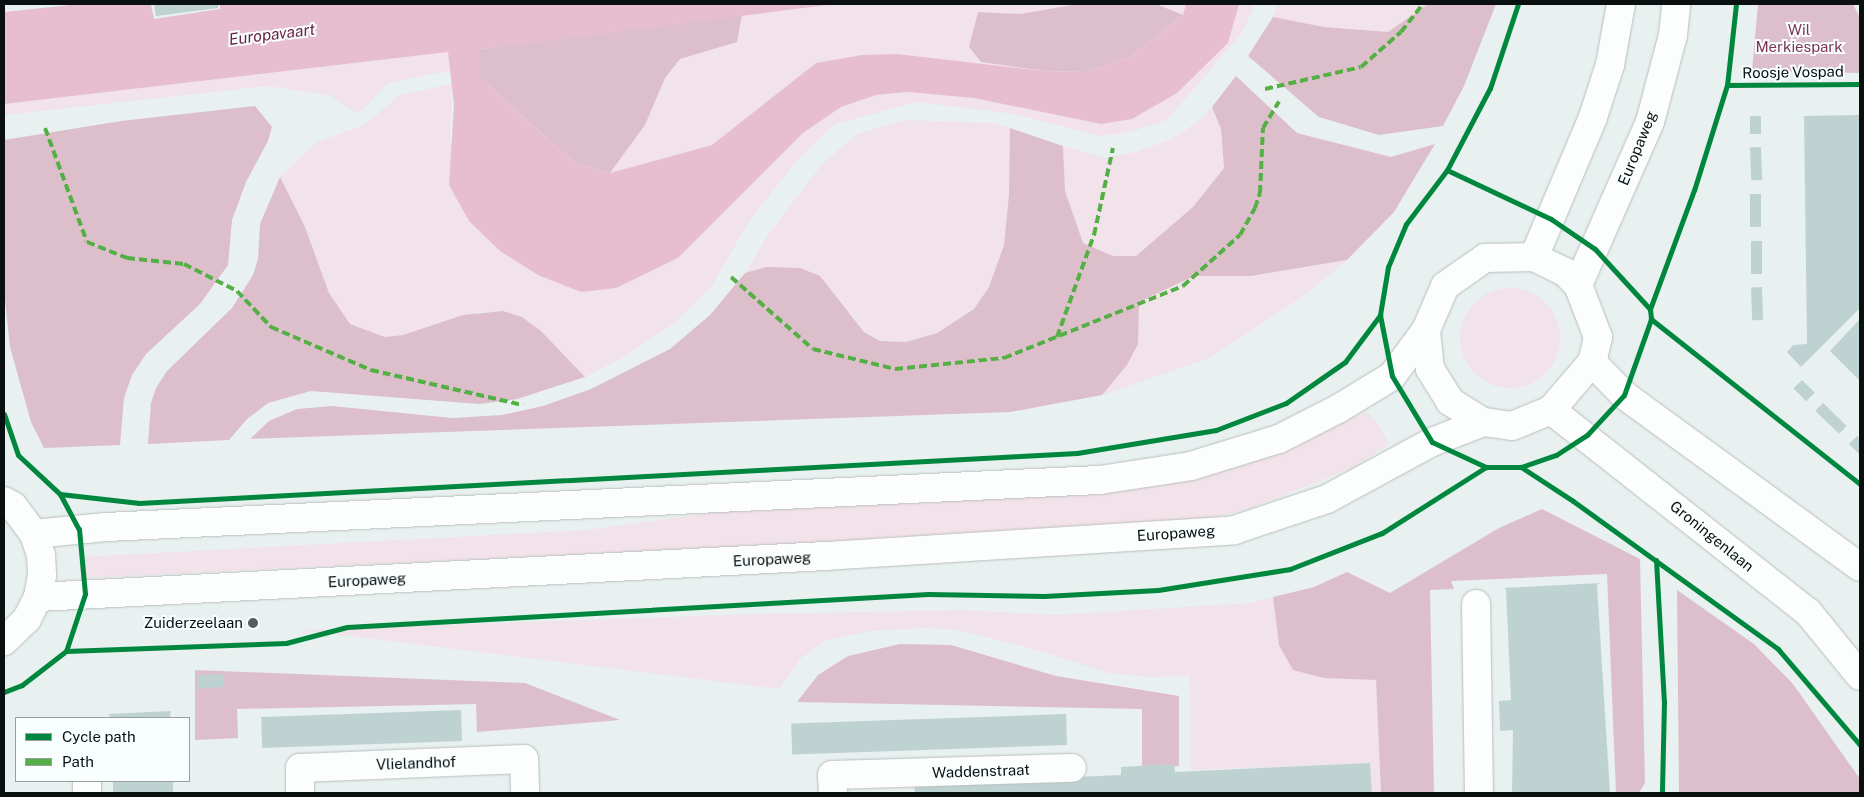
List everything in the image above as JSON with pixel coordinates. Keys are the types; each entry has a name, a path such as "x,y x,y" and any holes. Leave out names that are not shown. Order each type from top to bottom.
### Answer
{"main road":[{"path":"1534,257 1593,117 1610,65 1621,4"},
{"name":"Europaweg","path":"1578,285 1650,122 1674,35 1676,4"},
{"path":"34,534 106,527 1109,478 1191,466 1279,439 1338,409 1392,376 1426,330 1445,286 1485,258 1534,257 1565,272 1578,285 1598,337 1592,362 1552,410 1512,426 1483,422 1450,401 1430,369 1426,330"},
{"path":"1592,362 1624,395 1860,567"},
{"name":"Groningenlaan","path":"1552,410 1808,612 1860,676"},
{"name":"Europaweg","path":"38,597 826,556 1234,530 1326,500 1432,442 1483,422"},
{"path":"4,501 13,506 34,534 41,554 42,575 38,597 27,619 4,641"},
{"path":"1476,604 1479,793"},
{"name":"Vlielandhof","path":"300,793 300,768 524,759 525,793"},
{"name":"Waddenstraat","path":"833,793 832,775 891,783 1072,768"}],"shaded area":[{"path":"835,4 1186,4 1183,15 1044,71 897,54 862,55 816,63 712,145 610,173 645,125 665,78 680,59 737,42 742,15"},
{"path":"1239,4 1255,4 1242,33 1167,120 1133,131 1101,136 1014,114 917,102 835,124 796,161 750,220 711,287 674,323 620,359 585,377 541,331 522,317 482,311 403,335 385,337 350,324 329,293 305,227 280,177 315,143 366,124 399,95 452,84 450,143 616,288 678,258 803,133 841,107 876,95 908,92 974,98 1177,93 1228,43"},
{"path":"1278,4 1428,4 1388,32 1324,27 1273,17"},
{"path":"448,52 451,70 388,83 358,114 331,96 268,86 4,115 4,104"},
{"path":"1212,107 1221,129 1224,168 1193,207 1136,256 1113,256 1083,243 1065,191 1063,146 1106,158 1136,152 1172,139 1203,118"},
{"path":"904,120 994,123 1010,128 1009,194 1004,245 989,287 974,309 937,333 906,342 880,341 864,332 851,313 766,267 745,273 768,235 823,163 858,134"},
{"path":"1347,260 1301,298 1207,359 1102,395 1127,365 1137,344 1139,303 1194,276 1251,276"},
{"path":"1510,288 1529,292 1545,303 1556,319 1560,338 1556,357 1545,373 1529,384 1510,388 1491,384 1475,373 1464,357 1460,338 1464,319 1475,303 1491,292"},
{"path":"1366,412 1378,424 1389,444 1354,467 1249,509 1176,526 81,578 80,557 587,530 733,510 1183,482 1249,464"},
{"path":"1273,597 1279,645 1324,678 1376,680 1381,793 1372,793 1370,763 1191,770 1190,676 1150,677 1108,673 1037,650 959,630 924,628 870,631 827,640 801,658 779,689 301,630 756,614 963,610 1056,615 1250,603"}],"green space":[{"path":"1078,4 1156,4 1183,15 1131,56 1086,72 1044,71 981,62 969,47 978,12 1020,14"},
{"path":"1428,4 1496,4 1464,86 1443,126 1379,135 1319,117 1248,56 1273,17 1324,27 1388,32"},
{"name":"Wil Merkiespark","path":"1758,4 1853,4 1860,18 1860,73 1752,71"},
{"path":"742,15 737,42 680,59 665,78 645,125 610,173 575,163 480,78 480,49"},
{"path":"1236,76 1297,133 1391,157 1435,144 1394,212 1347,260 1251,276 1194,276 1139,302 1138,344 1127,365 1102,395 1010,412 250,439 269,421 297,409 332,406 452,418 502,415 543,406 591,389 670,349 710,315 745,273 766,267 800,268 820,276 864,332 880,341 906,342 937,333 974,309 989,287 1004,245 1009,194 1010,128 1063,146 1065,191 1083,243 1113,256 1136,256 1193,207 1224,168 1221,129 1212,107"},
{"path":"255,106 272,127 268,141 246,182 232,220 228,265 200,304 146,354 132,375 124,398 120,445 44,448 31,422 10,347 4,290 4,140 121,121"},
{"path":"280,177 305,227 329,293 350,324 385,337 403,335 463,315 503,311 522,317 541,331 585,377 517,399 479,404 311,391 268,403 247,419 229,440 148,444 151,403 156,388 167,371 232,308 253,275 258,259 260,224"},
{"path":"1542,509 1640,559 1645,783 1639,793 1616,793 1607,574 1451,581 1454,589 1430,590 1434,793 1381,793 1376,680 1324,678 1293,670 1279,645 1273,597 1314,587 1347,572 1390,593 1499,528"},
{"path":"1677,590 1754,644 1793,684 1860,779 1860,793 1679,793"},
{"path":"900,644 951,645 1056,676 1179,696 1179,766 1142,768 1142,709 797,702 818,675 848,656"},
{"path":"195,670 525,683 620,720 477,732 476,704 237,709 238,738 195,740"}],"water":[{"name":"Europavaart","path":"80,4 151,4 154,19 220,9 220,4 835,4 480,49 480,78 575,163 610,173 712,145 816,63 862,55 897,54 1044,71 1086,72 1131,56 1183,15 1186,4 1239,4 1228,43 1177,93 1132,119 1101,124 974,98 908,92 876,95 841,107 803,133 678,258 616,288 581,292 538,275 500,251 469,221 449,185 454,105 448,52 4,104 4,12"}],"building":[{"path":"154,4 218,4 218,8 156,16"},
{"path":"1859,115 1860,308 1801,367 1787,352 1793,345 1807,344 1804,116"},
{"path":"1750,116 1761,116 1761,134 1750,134"},
{"path":"1750,147 1761,147 1762,180 1751,180"},
{"path":"1750,194 1761,194 1761,227 1750,227"},
{"path":"1751,241 1762,241 1762,274 1751,274"},
{"path":"1751,287 1762,287 1763,320 1752,320"},
{"path":"1860,319 1860,381 1830,351"},
{"path":"1802,380 1815,393 1806,401 1794,388"},
{"path":"1823,403 1847,426 1839,434 1815,411"},
{"path":"1857,436 1860,439 1860,455 1849,444"},
{"path":"1600,583 1597,585 1610,793 1512,793 1513,730 1500,731 1499,701 1511,700 1506,589 1503,588"},
{"path":"223,674 224,687 198,689 197,676"},
{"path":"461,710 462,741 262,748 261,717"},
{"path":"171,711 170,717 110,717 109,714"},
{"path":"1066,714 1067,745 792,755 791,724"},
{"path":"1370,763 1372,793 915,793 914,784 1121,775 1121,767 1174,764 1175,772"},
{"path":"113,782 173,782 173,793 113,793"}],"marked path":[{"path":"1265,89 1361,67 1401,32 1423,4"},
{"path":"731,277 813,349 895,369 1004,358 1183,286 1240,235 1255,208 1260,193 1263,128 1279,101"},
{"path":"45,128 87,242 127,258 184,264 237,291 271,327 371,370 523,405"},
{"path":"1057,337 1094,235 1113,148"}],"cycle path":[{"path":"1518,4 1490,88 1447,170 1406,224 1388,267 1380,315 1392,376 1432,442 1486,467 1521,467 1556,455 1587,435 1624,395 1651,319"},
{"path":"1736,4 1727,85 1694,190 1650,309 1651,319 1860,484"},
{"name":"Roosje Vospad","path":"1727,85 1860,84"},
{"path":"1447,170 1551,219 1595,249 1650,309"},
{"path":"60,494 139,503 1077,453 1216,430 1286,403 1345,362 1380,315"},
{"path":"4,414 18,455 60,494 79,529 85,594 66,651 22,685 4,692"},
{"path":"66,651 286,643 347,627 928,594 1044,596 1158,590 1290,569 1382,533 1486,467"},
{"path":"1521,467 1573,501 1778,649 1860,745"},
{"path":"1656,560 1664,702 1662,793"}],"place":[{"name":"Zuiderzeelaan","path":"253,623"}]}
